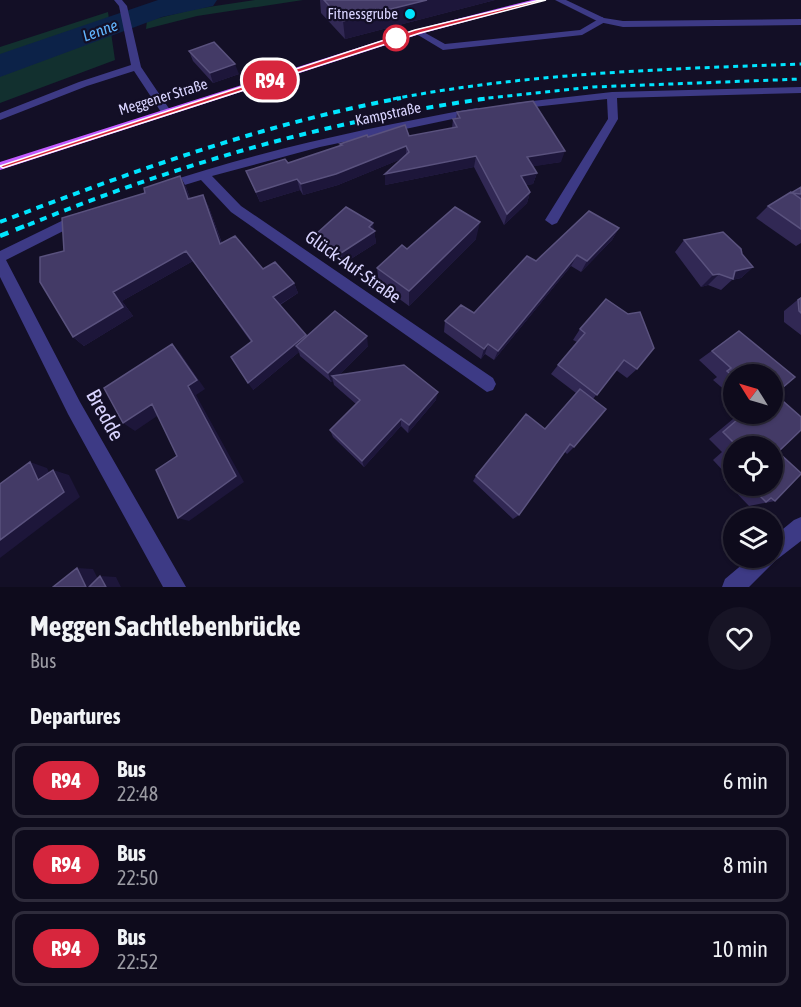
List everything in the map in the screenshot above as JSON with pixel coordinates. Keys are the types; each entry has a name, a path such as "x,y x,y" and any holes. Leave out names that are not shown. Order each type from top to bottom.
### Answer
{"main road":[{"name":"Meggener Straße","path":"0,166 417,32 542,0"}],"street":[{"path":"559,0 602,20 623,24 801,22"},
{"path":"120,3 135,62 167,113"},
{"path":"417,32 443,47 582,32 602,20"},
{"path":"0,117 135,62"},
{"name":"Kampstraße","path":"148,193 203,174 387,128 499,108 612,95 801,90"},
{"path":"552,220 613,119 612,95"},
{"name":"Glück-Auf-Straße","path":"203,174 236,209 487,384"},
{"path":"0,257 71,220 93,212"},
{"name":"Bredde","path":"0,263 74,408 175,587"},
{"path":"783,543 801,527"},
{"path":"733,587 755,568"}],"green space":[{"path":"255,0 303,0 197,16 146,29 147,21 195,9"},
{"path":"108,12 115,60 0,103 0,47"}],"building":[{"path":"324,0 427,0 343,21"},
{"path":"214,42 235,64 210,73 189,51"},
{"path":"533,101 565,151 527,157 537,173 521,176 530,192 507,214 476,156 385,174 409,152 406,146 336,174 301,184 297,179 256,192 246,171 285,159 288,163 367,135 368,137 405,125 409,136 457,127 453,119 460,118 457,112"},
{"path":"180,176 188,199 203,195 220,244 235,236 263,269 275,262 294,283 273,297 306,335 248,383 231,357 252,341 186,251 113,292 123,307 73,337 40,282 40,257 64,251 62,218 145,193 144,188"},
{"path":"801,187 801,194 791,193"},
{"path":"791,192 801,199 801,229 768,206"},
{"path":"346,207 373,223 369,227 375,231 341,253 314,236"},
{"path":"455,207 480,222 409,291 377,268 402,245 407,249"},
{"path":"589,211 619,228 587,261 577,255 498,351 488,344 484,349 445,321 461,305 474,313 527,256 536,261"},
{"path":"723,232 741,249 742,254 753,267 735,271 733,279 719,274 713,275 684,240"},
{"path":"801,298 801,313 798,300"},
{"path":"606,299 628,314 640,312 654,348 637,369 624,360 597,395 558,365 585,333 580,329"},
{"path":"335,311 367,336 328,373 296,346"},
{"path":"739,331 779,364 727,364 712,351"},
{"path":"172,344 197,380 188,386 236,476 178,518 156,470 177,456 152,404 123,423 104,388"},
{"path":"404,365 438,392 409,425 401,419 362,461 330,430 360,400 332,376"},
{"path":"783,367 795,377 783,387"},
{"path":"580,389 606,409 574,447 570,444 519,515 476,476 526,414 545,429"},
{"path":"783,401 801,417 801,430 783,447 783,436 727,436 723,432 732,424 783,424"},
{"path":"783,457 801,474 783,493"},
{"path":"30,462 38,480 53,470 64,492 0,540 0,484"},
{"path":"760,496 780,496 775,501 771,498 766,502"},
{"path":"77,568 86,587 53,587"},
{"path":"100,576 106,587 89,587"}],"waterway":[{"name":"Lenne","path":"0,66 154,10 202,0"}],"railway":[{"path":"393,99 444,90 546,78 648,70 801,64"},
{"path":"479,99 593,87 801,79"},
{"path":"0,222 99,185 248,135 401,98"},
{"path":"28,225 141,183 255,147 372,119 490,98"},
{"path":"0,236 32,223"}],"bus line":[{"name":"R94","path":"0,166 383,42 468,17 542,0"}],"place":[{"name":"Fitnessgrube","path":"410,14"}]}
